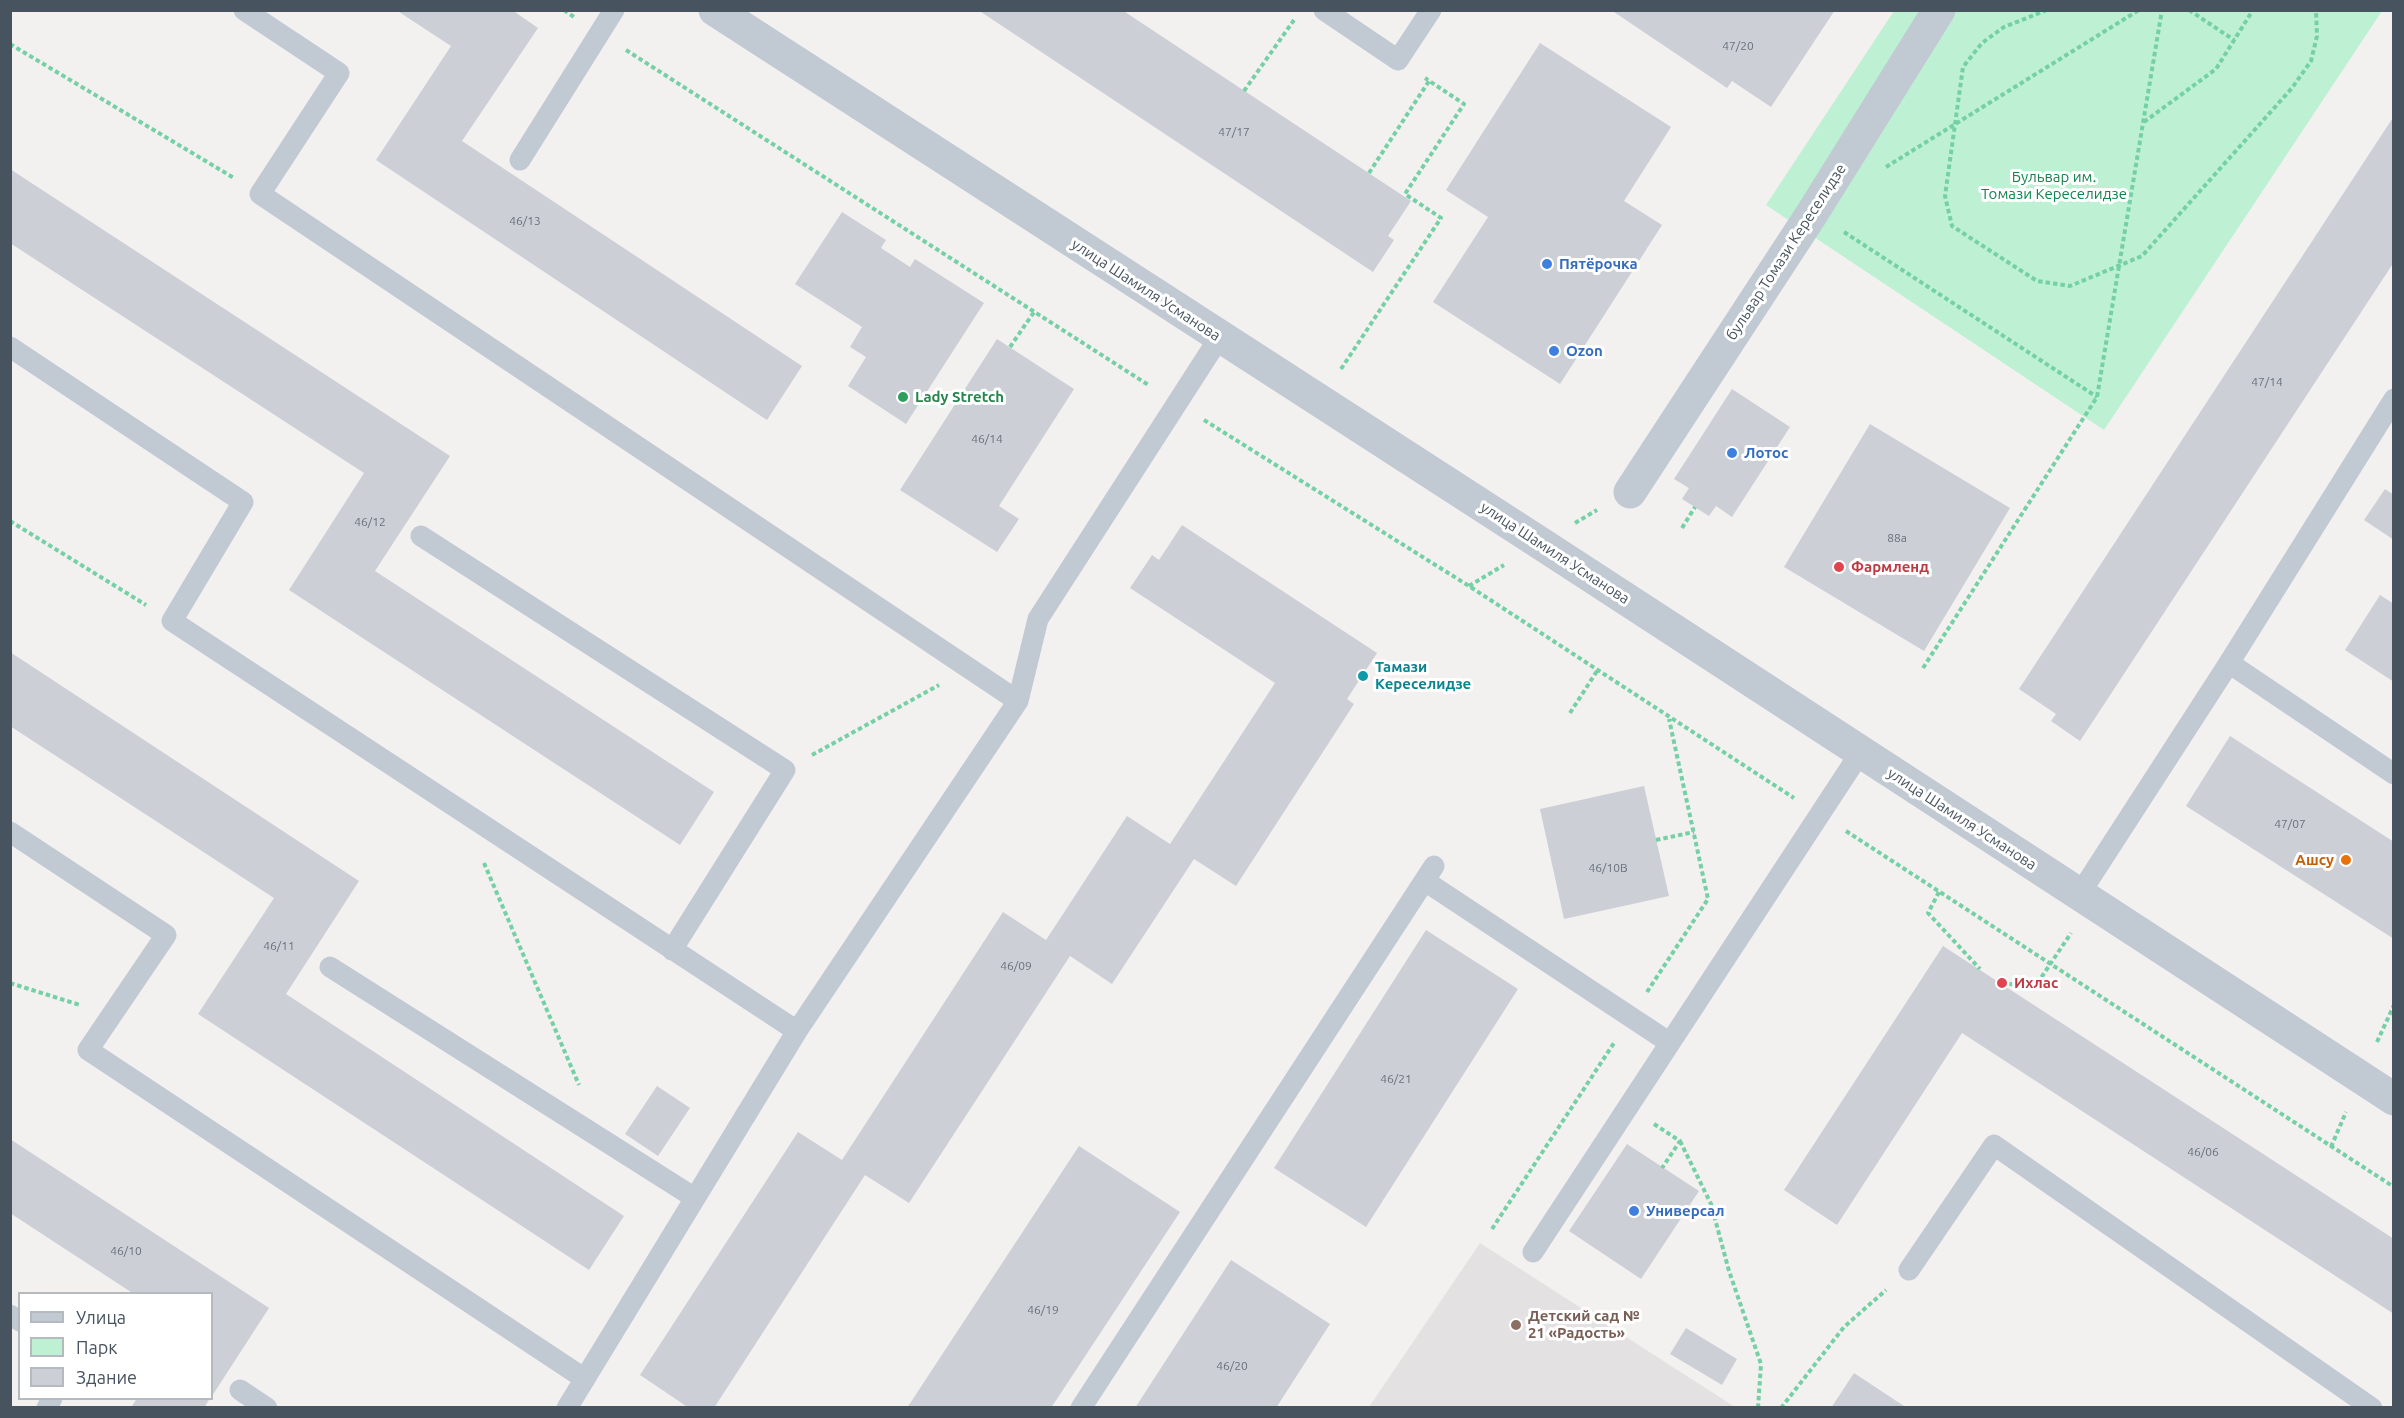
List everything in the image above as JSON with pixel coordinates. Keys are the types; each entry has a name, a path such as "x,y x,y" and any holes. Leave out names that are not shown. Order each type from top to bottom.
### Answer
{"street":[{"name":"улица Шамиля Усманова","path":"714,10 1540,543 2394,1099"},
{"name":"бульвар Томази Кереселидзе","path":"1630,492 1814,213 1940,10"}],"lane":[{"path":"244,10 339,73 260,194 1018,701"},
{"path":"520,160 615,10"},
{"path":"1324,10 1398,60 1431,10"},
{"path":"567,1407 797,1031 1018,701 1038,619 1179,404 1219,338"},
{"path":"10,347 243,502 172,621 797,1031"},
{"path":"2085,899 2394,399"},
{"path":"421,536 784,770 672,950"},
{"path":"2229,663 2394,774"},
{"path":"1533,1252 1860,753"},
{"path":"10,832 166,935 88,1050 585,1379"},
{"path":"1081,1407 1429,874 1670,1043"},
{"path":"330,967 695,1198"},
{"path":"1909,1270 1994,1145 2372,1407"},
{"path":"240,1390 267,1407"}],"path":[{"path":"564,10 1034,312 1469,586 2394,1187"},
{"path":"1244,91 1300,10"},
{"path":"2047,10 2004,27 1982,43 1963,67 1946,196 1952,226 2037,281 2070,286 2142,256 2292,88 2311,61 2318,36 2316,10"},
{"path":"1884,168 2139,10"},
{"path":"1923,668 2097,397 2162,10"},
{"path":"2189,10 2234,40"},
{"path":"2143,122 2216,69 2253,10"},
{"path":"10,44 260,194"},
{"path":"1320,403 1441,218 1405,194 1464,104 1398,60"},
{"path":"1369,173 1430,81"},
{"path":"1814,213 2097,397"},
{"path":"1010,347 1034,312"},
{"path":"1682,528 1695,507"},
{"path":"10,521 172,621"},
{"path":"784,770 969,668"},
{"path":"1570,712 1597,671"},
{"path":"461,811 602,1138"},
{"path":"1656,840 1695,832"},
{"path":"1939,892 1928,913 1980,969"},
{"path":"2002,983 2035,987 2085,899"},
{"path":"10,983 112,1016"},
{"path":"1628,1107 1680,1141 1712,1204 1729,1271 1761,1364 1758,1407"},
{"path":"1662,1168 1680,1141"},
{"path":"1781,1407 1844,1327 1909,1270"}],"shaded area":[{"name":"Детский сад № 21 «Радость»","path":"1480,1243 1735,1407 1369,1407"}],"green space":[{"name":"Бульвар им. Томази Кереселидзе","path":"1894,11 2382,11 2104,430 1766,205"}],"building":[{"path":"396,10 512,10 538,28 462,141 802,366 767,420 376,160 451,46"},
{"path":"978,10 1122,10 1411,201 1388,236 1394,240 1373,272"},
{"path":"1611,10 1835,10 1771,107 1732,81 1727,88"},
{"name":"Пятёрочка","path":"1540,43 1671,127 1624,201 1662,225 1560,384 1433,302 1488,217 1446,190"},
{"path":"2394,116 2394,262 2080,741 2051,721 2056,714 2019,689"},
{"path":"10,169 450,456 375,571 714,792 680,845 289,590 364,473 10,243"},
{"path":"842,212 886,240 881,248 910,267 915,259 984,303 906,424 848,386 866,357 850,347 862,327 795,284"},
{"path":"997,339 1074,389 999,506 1019,519 997,552 900,490"},
{"name":"Лотос","path":"1732,389 1790,427 1732,517 1716,506 1709,516 1682,499 1689,488 1674,479"},
{"path":"1870,424 2010,508 1924,651 1784,567"},
{"path":"2385,489 2394,495 2394,540 2364,520"},
{"path":"1182,525 1377,653 1347,699 1354,704 1236,886 1194,859 1112,984 1070,956 909,1203 865,1175 714,1408 689,1408 640,1375 798,1132 842,1160 1003,912 1046,940 1127,816 1170,844 1275,683 1130,588 1152,555 1159,560"},
{"path":"2380,595 2394,604 2394,682 2345,650"},
{"path":"10,652 359,881 286,994 624,1216 589,1270 198,1014 274,898 10,726"},
{"path":"2230,736 2394,842 2394,939 2186,806"},
{"path":"1644,786 1669,896 1564,919 1540,809"},
{"path":"1426,930 1518,989 1366,1227 1274,1168"},
{"path":"1943,946 2394,1239 2394,1314 1962,1033 1837,1225 1784,1190"},
{"path":"657,1086 690,1108 658,1156 625,1134"},
{"path":"10,1139 269,1308 213,1394 213,1292 131,1292 10,1213"},
{"name":"Универсал","path":"1627,1144 1699,1191 1641,1279 1569,1231"},
{"path":"1079,1146 1180,1212 1051,1408 907,1408"},
{"path":"1231,1260 1330,1324 1276,1408 1135,1408"},
{"path":"1686,1328 1737,1359 1722,1385 1670,1354"},
{"path":"1854,1373 1907,1408 1831,1408"},
{"path":"136,1400 209,1400 204,1408 131,1408"}],"place":[{"name":"Пятёрочка","path":"1547,264"},
{"name":"Ozon","path":"1554,351"},
{"name":"Lady Stretch","path":"903,397"},
{"name":"Лотос","path":"1732,453"},
{"name":"Фармленд","path":"1839,567"},
{"name":"Тамази Кереселидзе","path":"1363,676"},
{"name":"Ашсу","path":"2346,860"},
{"name":"Ихлас","path":"2002,983"},
{"name":"Универсал","path":"1634,1211"},
{"name":"Детский сад № 21 «Радость»","path":"1516,1325"}]}
